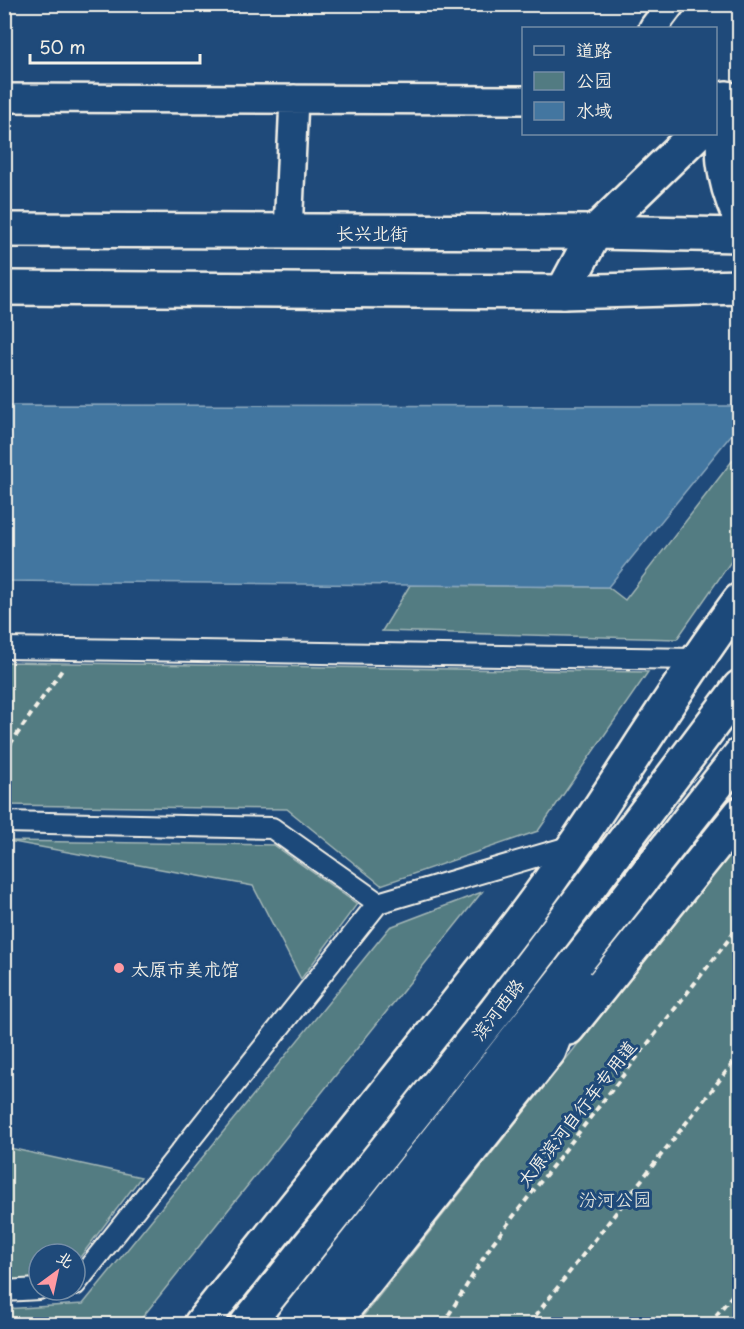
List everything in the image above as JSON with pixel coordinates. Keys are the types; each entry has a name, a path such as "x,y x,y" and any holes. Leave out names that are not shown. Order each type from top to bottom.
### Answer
{"main road":[{"path":"727,97 722,159 729,194 740,218"},
{"path":"563,292 595,232 695,135"},
{"name":"长兴北街","path":"4,230 595,232 740,235"},
{"path":"4,288 563,292 732,287"},
{"path":"201,1324 522,919 576,845 696,659 740,600"},
{"name":"滨河西路","path":"247,1324 496,1011 740,687"},
{"name":"滨河西路","path":"292,1324 740,755"},
{"path":"661,855 740,800"},
{"path":"332,1324 740,814"},
{"path":"549,1051 589,948"}],"street":[{"path":"654,27 671,4"},
{"path":"4,98 522,100"},
{"path":"288,231 294,99"},
{"path":"4,648 696,659"},
{"path":"4,822 272,828 378,903"},
{"path":"87,1270 378,903 576,845"},
{"path":"4,1291 27,1290"}],"path":[{"path":"4,753 76,650"},
{"name":"太原滨河自行车专用道","path":"443,1324 492,1244 740,925"},
{"path":"529,1324 740,1054"},
{"path":"709,1324 740,1286"}],"green space":[{"path":"739,452 739,550 677,639 382,631 410,585 608,587 625,600"},
{"path":"5,662 648,672 538,831 381,885 287,809 5,805"},
{"name":"汾河公园","path":"739,840 739,1324 357,1324"},
{"path":"8,841 274,845 357,904 301,979 253,886"},
{"path":"482,892 137,1324 5,1324 5,1309 87,1302 87,1299 390,927"},
{"path":"5,1147 141,1177 87,1248 87,1242 27,1242 27,1280 5,1282"}],"water":[{"path":"5,405 739,406 740,424 608,587 5,581"}],"place":[{"name":"太原市美术馆","path":"119,968"}]}
